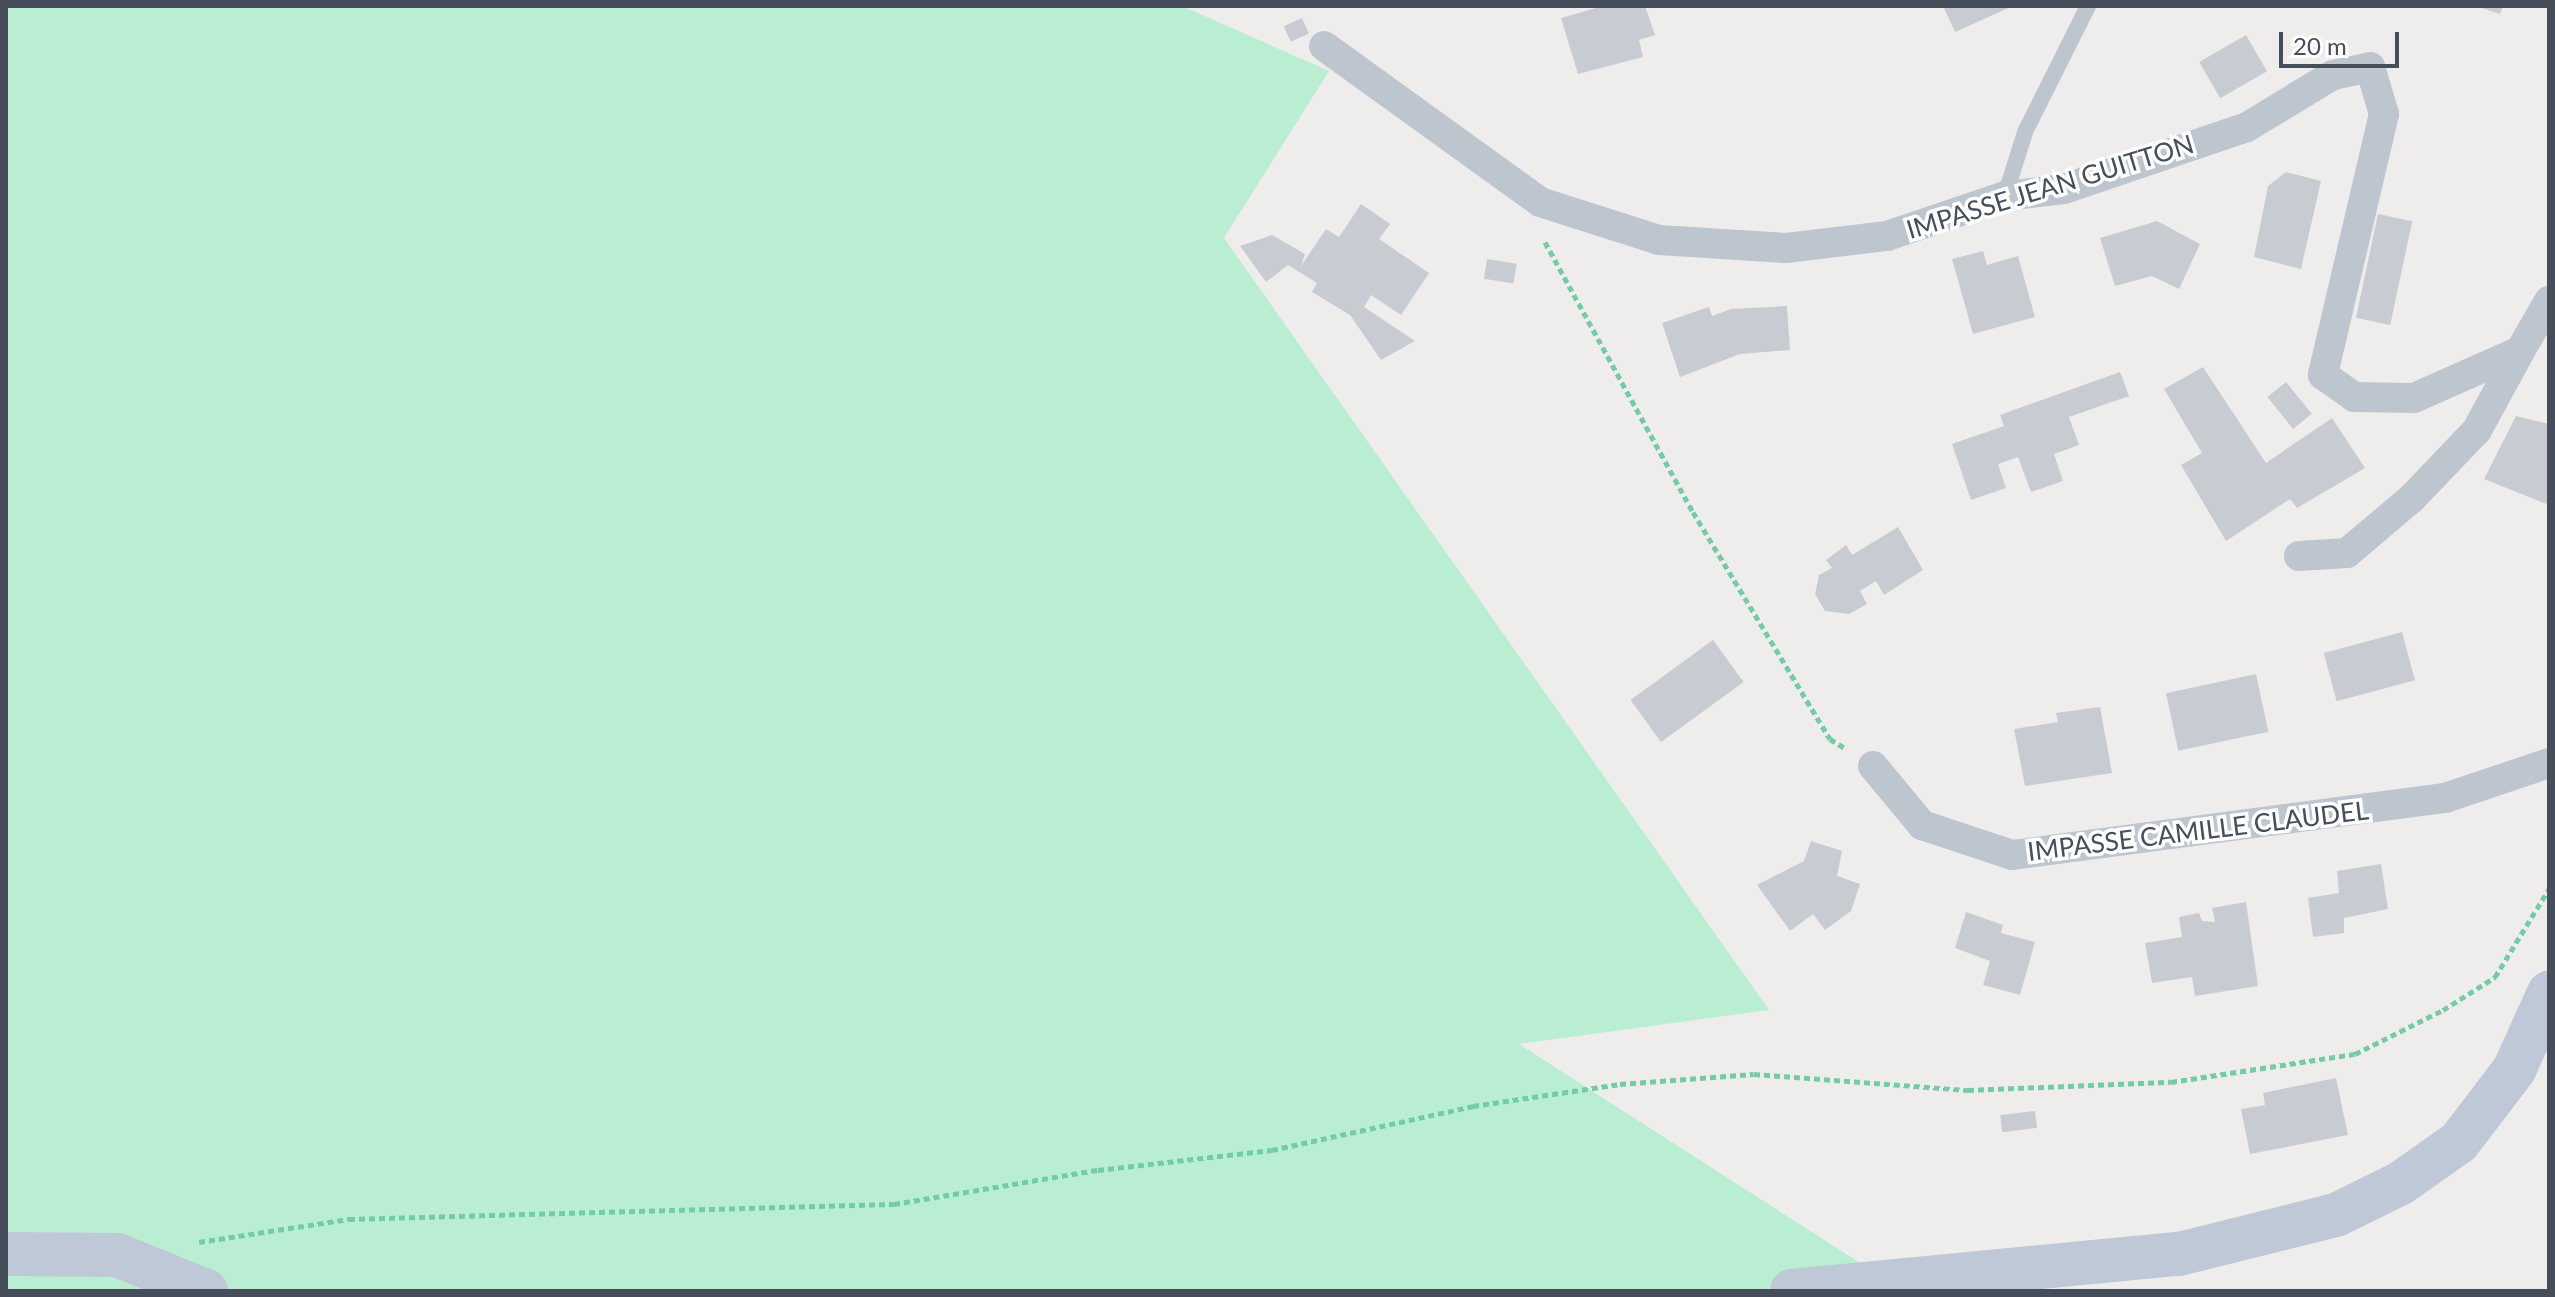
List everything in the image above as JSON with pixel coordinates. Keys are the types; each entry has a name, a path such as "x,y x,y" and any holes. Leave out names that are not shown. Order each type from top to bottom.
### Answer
{"street":[{"name":"IMPASSE JEAN GUITTON","path":"1324,46 1540,202 1659,240 1786,248 1887,236 2005,196 2064,189 2247,127 2333,75 2370,67 2384,114 2323,375 2354,397 2414,398 2520,351"},
{"path":"2299,556 2347,553 2412,498 2477,430 2549,301"},
{"name":"IMPASSE CAMILLE CLAUDEL","path":"1873,766 1922,825 2012,855 2445,798 2549,763"},
{"path":"1792,1291 2179,1254 2336,1215 2401,1183 2459,1142 2514,1070 2549,993"},
{"path":"6,1254 117,1255 206,1291"}],"lane":[{"path":"2005,196 2025,132 2088,6"}],"path":[{"path":"1509,179 1693,512 1830,739 1873,766"},
{"path":"194,1243 349,1219 894,1204 1098,1170 1272,1150 1473,1106 1620,1084 1754,1074 1968,1090 2171,1082 2355,1054 2443,1010 2495,977 2549,889"}],"green space":[{"path":"6,6 1182,6 1329,71 1224,238 1769,1010 1519,1044 1904,1291 6,1291"}],"building":[{"path":"1603,6 1645,6 1655,35 1639,40 1643,57 1578,74 1561,18"},
{"path":"1943,6 2013,6 1955,32"},
{"path":"2475,6 2503,6 2500,14"},
{"path":"1302,18 1309,34 1291,42 1284,26"},
{"path":"2246,35 2267,71 2220,98 2199,62"},
{"path":"2286,172 2321,181 2301,269 2254,257 2268,186"},
{"path":"1361,204 1390,224 1379,239 1429,273 1401,315 1371,295 1364,307 1415,341 1381,360 1350,315 1312,292 1317,283 1288,265 1266,282 1240,246 1272,235 1305,254 1301,266 1326,229 1339,237"},
{"path":"2378,214 2412,221 2390,325 2356,318"},
{"path":"2157,221 2200,244 2179,289 2152,276 2115,286 2100,238"},
{"path":"1983,251 1987,265 2018,256 2035,317 1973,334 1952,259"},
{"path":"1487,259 1517,264 1514,283 1484,279"},
{"path":"1787,306 1790,350 1740,354 1680,377 1662,323 1709,307 1712,316 1731,309"},
{"path":"2203,367 2266,463 2332,418 2365,468 2297,508 2290,499 2226,541 2181,465 2202,453 2164,389"},
{"path":"2120,372 2129,396 2069,417 2079,445 2054,454 2063,481 2031,492 2018,457 1998,464 2006,488 1971,500 1952,444 2004,426 2000,415"},
{"path":"2286,382 2312,414 2293,429 2267,397"},
{"path":"2516,416 2549,424 2549,505 2484,479"},
{"path":"1898,527 1923,570 1884,595 1876,581 1860,591 1867,604 1849,614 1825,611 1815,594 1819,575 1832,568 1826,560 1846,545 1852,555"},
{"path":"2402,632 2415,680 2337,701 2324,653"},
{"path":"1713,640 1744,682 1661,742 1630,700"},
{"path":"2256,674 2268,732 2178,751 2166,693"},
{"path":"2100,707 2112,773 2025,786 2014,729 2058,722 2056,713"},
{"path":"1811,841 1842,851 1837,876 1860,884 1851,911 1825,930 1813,914 1790,931 1757,885 1804,861"},
{"path":"2381,864 2388,909 2344,918 2344,933 2313,937 2308,898 2339,893 2337,871"},
{"path":"2246,902 2258,986 2195,996 2192,977 2152,983 2145,943 2182,937 2179,917 2199,913 2202,921 2215,922 2212,908"},
{"path":"1966,912 2003,925 2001,933 2035,942 2020,995 1983,985 1990,961 1955,948"},
{"path":"2336,1078 2348,1135 2250,1154 2241,1109 2265,1105 2263,1093"},
{"path":"2035,1111 2037,1128 2002,1132 2000,1115"}]}
